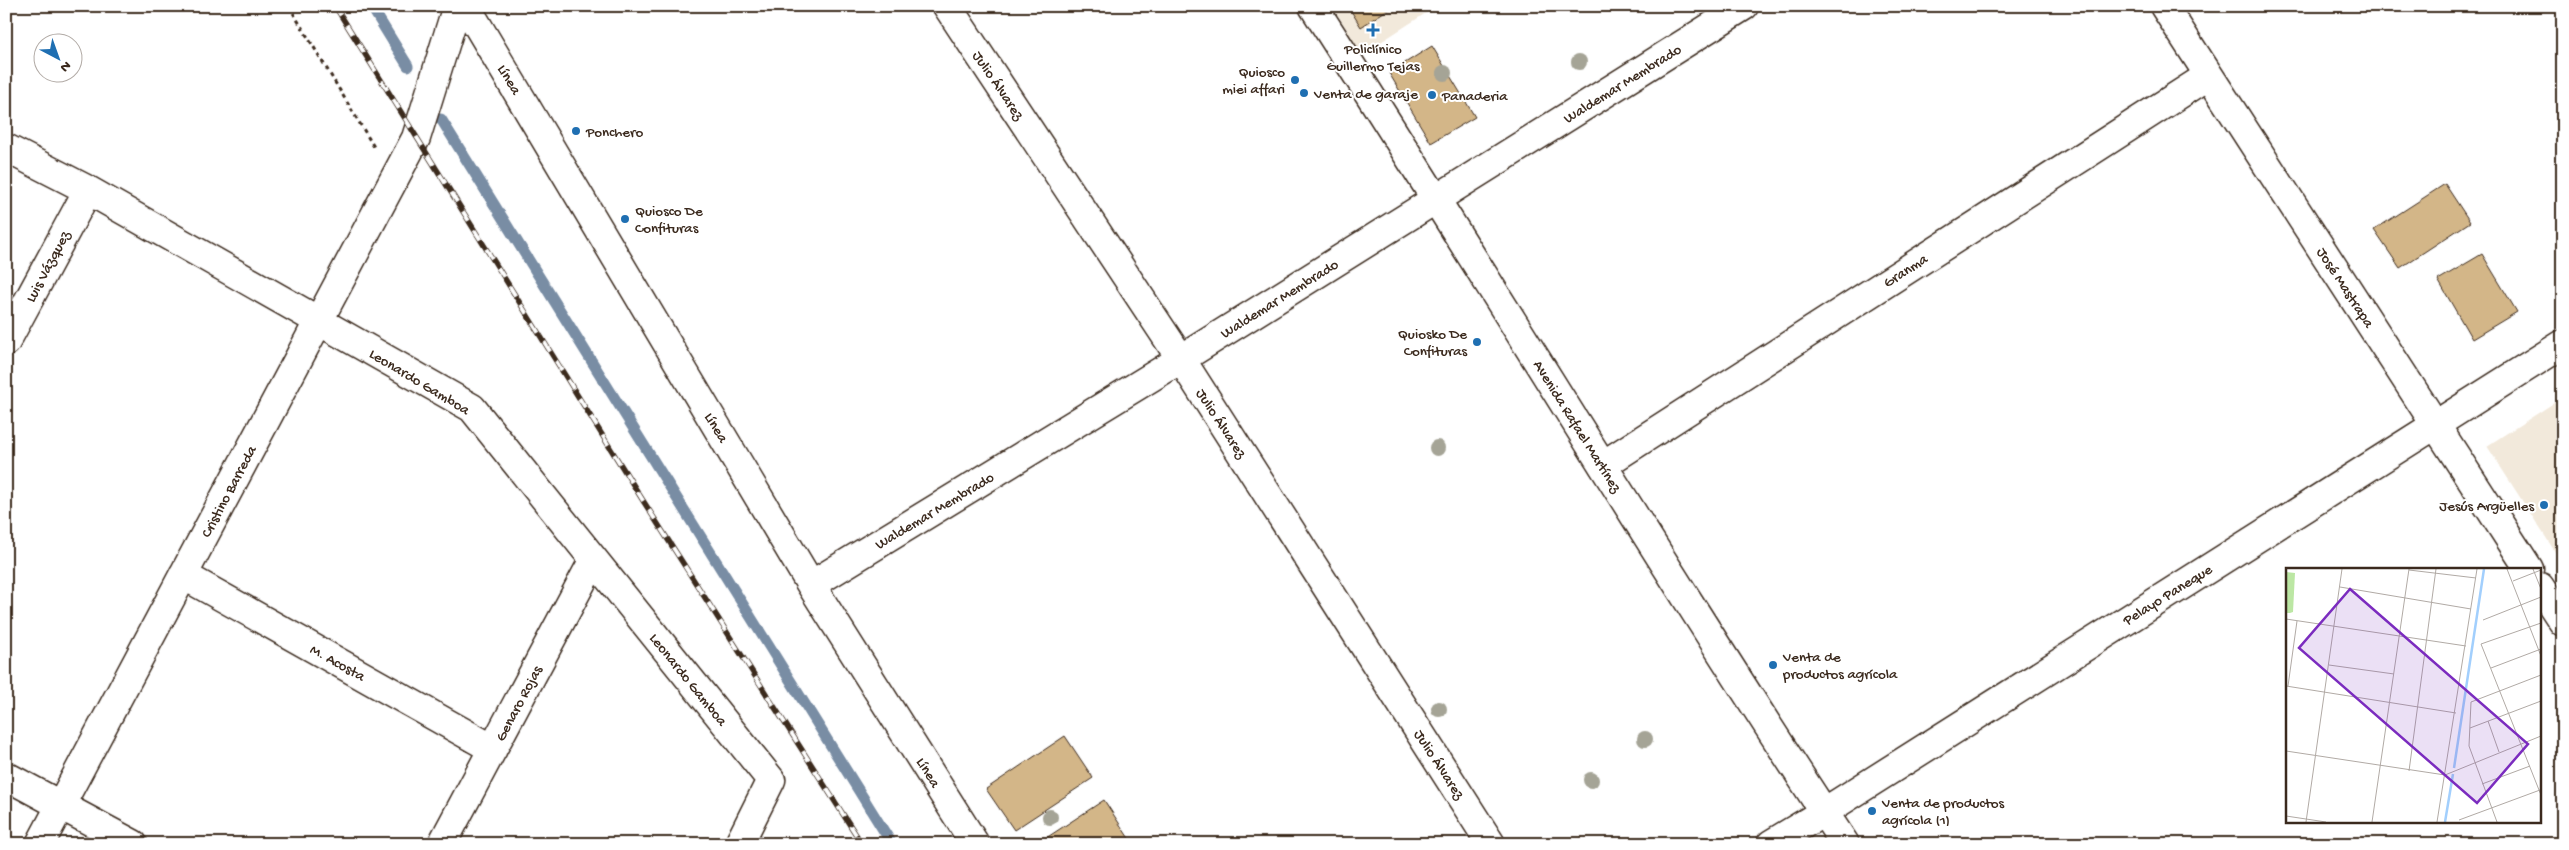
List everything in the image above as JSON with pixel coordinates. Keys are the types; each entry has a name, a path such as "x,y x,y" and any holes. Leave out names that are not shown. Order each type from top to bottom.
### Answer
{"street":[{"name":"Cristino Barreda","path":"40,844 416,138 456,6"},
{"name":"Línea","path":"466,6 811,585 975,844"},
{"name":"Julio Álvarez","path":"947,6 1181,359 1491,844"},
{"name":"Avenida Rafael Martínez","path":"1313,6 1845,844"},
{"name":"Waldemar Membrado","path":"811,585 1181,359 1744,6"},
{"name":"José Mastrapa","path":"2164,6 2527,568"},
{"name":"Granma","path":"1603,465 2208,76"},
{"name":"Leonardo Gamboa","path":"6,148 88,190 472,408 593,561 771,780 739,844"},
{"name":"Luis Vázquez","path":"6,342 88,190"},
{"name":"Pelayo Paneque","path":"1771,844 2563,344"},
{"name":"Genaro Rojas","path":"442,844 593,561"},
{"name":"M. Acosta","path":"183,575 493,749"},
{"path":"2542,590 2563,622"},
{"path":"6,776 133,844"}],"path":[{"path":"289,6 394,179"}],"shaded area":[{"name":"Policlínico Guillermo Tejas","path":"1332,6 1437,6 1362,54"},
{"name":"Jesús Argüelles","path":"2563,397 2563,564 2487,446"}],"building":[{"path":"1348,6 1393,6 1361,27"},
{"name":"Panaderia","path":"1432,46 1475,117 1431,143 1389,73"},
{"path":"2445,184 2470,222 2400,268 2374,230"},
{"path":"2482,254 2517,312 2472,339 2438,280"},
{"path":"1065,736 1093,778 1014,830 986,789"},
{"path":"1104,800 1130,840 1124,844 1037,844"}],"waterway":[{"path":"371,6 408,66"},
{"path":"441,119 892,844"}],"railway":[{"path":"335,6 642,499 862,844"}],"place":[{"name":"Policlínico Guillermo Tejas","path":"1373,30"},
{"name":"Quiosco miei affari","path":"1295,80"},
{"name":"Venta de garaje","path":"1304,93"},
{"name":"Panaderia","path":"1432,95"},
{"name":"Ponchero","path":"576,131"},
{"name":"Quiosco De Confituras","path":"625,219"},
{"name":"Quiosko De Confituras","path":"1477,342"},
{"name":"Jesús Argüelles","path":"2544,505"},
{"name":"Venta de productos agrícola","path":"1773,665"},
{"name":"Venta de productos agrícola (1)","path":"1872,811"}]}
